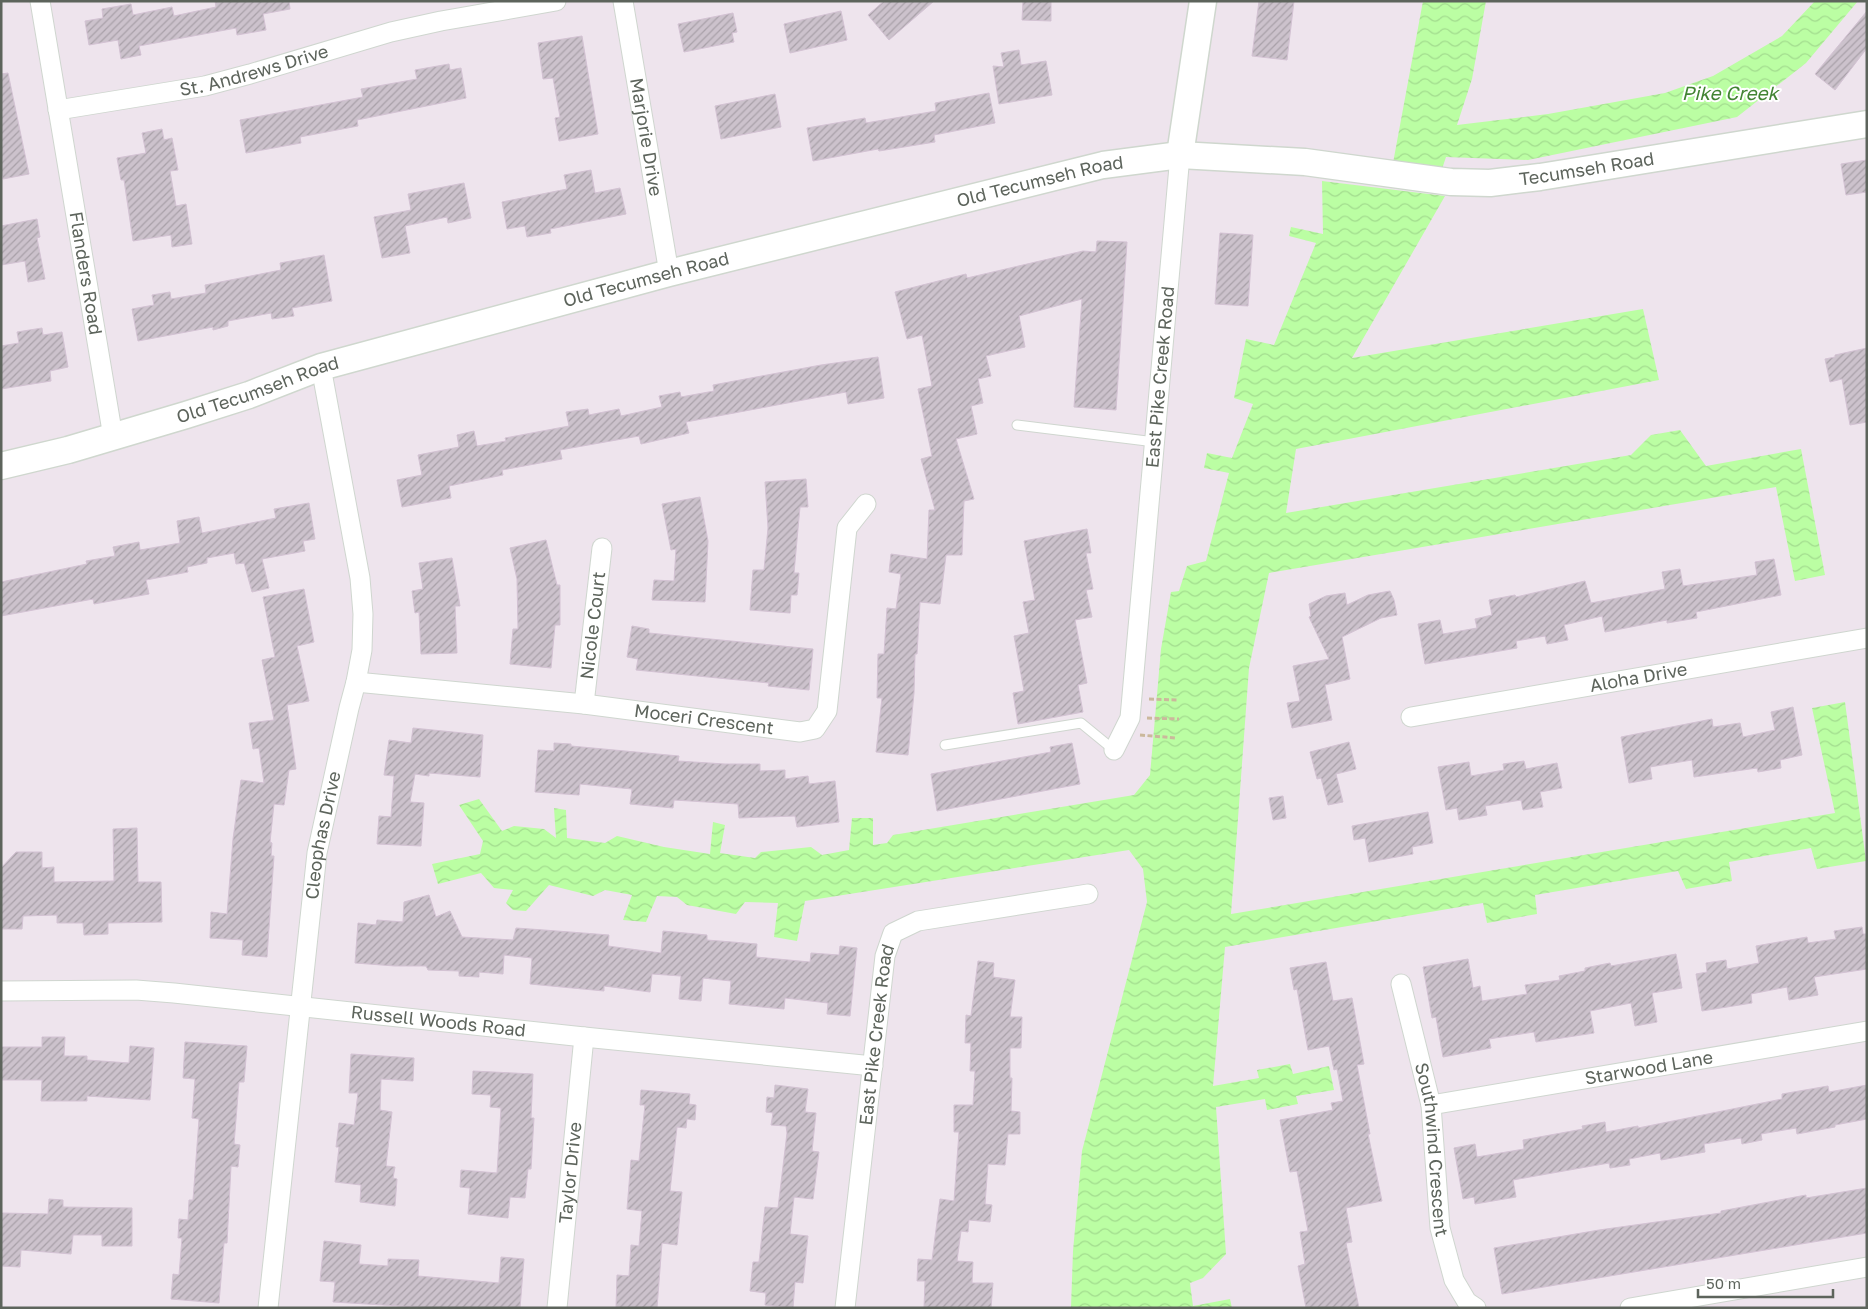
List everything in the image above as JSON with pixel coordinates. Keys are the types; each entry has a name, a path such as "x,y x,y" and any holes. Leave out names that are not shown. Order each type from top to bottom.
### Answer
{"main road":[{"name":"East Pike Creek Road","path":"1180,156 1203,1"},
{"name":"Tecumseh Road","path":"1305,162 1452,182 1490,183 1540,178 1867,124"},
{"name":"Old Tecumseh Road","path":"1,466 68,450 249,395 321,367 669,273 1103,165 1180,156 1305,162"}],"street":[{"path":"40,1 58,110"},
{"name":"St. Andrews Drive","path":"58,110 205,86 391,32 441,21 556,1"},
{"name":"Marjorie Drive","path":"623,1 669,273"},
{"name":"Flanders Road","path":"58,110 113,437"},
{"name":"East Pike Creek Road","path":"1114,750 1130,718 1180,156"},
{"name":"Cleophas Drive","path":"268,1308 318,853 356,682 362,641 363,614 360,578 321,367"},
{"name":"Moceri Crescent","path":"356,682 584,704 800,732 815,729 827,711 847,528 866,504"},
{"name":"Nicole Court","path":"584,704 602,548"},
{"name":"Aloha Drive","path":"1411,717 1867,638"},
{"name":"East Pike Creek Road","path":"845,1308 885,956 893,933 918,921 1088,894"},
{"name":"Southwind Crescent","path":"1401,984 1431,1105 1440,1228 1454,1280 1467,1302 1476,1308"},
{"name":"Russell Woods Road","path":"1,991 136,990 584,1038 873,1066"},
{"name":"Starwood Lane","path":"1431,1105 1867,1032"},
{"name":"Taylor Drive","path":"556,1308 584,1038"},
{"path":"1630,1308 1867,1268"}],"lane":[{"path":"1017,425 1155,442"},
{"path":"944,746 1081,723 1114,750"}],"path":[{"path":"1143,699 1177,700"},
{"path":"1141,718 1179,719"},
{"path":"1141,727 1140,736 1176,738"}],"water":[{"name":"Pike Creek","path":"1423,1 1486,1 1472,79 1457,125 1548,114 1665,93 1713,76 1782,36 1815,1 1858,1 1806,63 1737,117 1528,160 1446,157 1442,169 1393,163"},
{"path":"1322,181 1445,196 1352,358 1643,309 1659,380 1296,449 1286,513 1631,455 1651,435 1680,430 1706,466 1801,449 1825,575 1795,581 1776,487 1269,573 1249,668 1231,914 1835,813 1812,708 1845,702 1866,861 1817,869 1811,848 1729,862 1732,881 1686,889 1678,871 1535,895 1537,914 1487,923 1483,903 1225,947 1213,1086 1259,1078 1257,1070 1290,1064 1293,1074 1329,1066 1334,1090 1296,1096 1298,1104 1267,1110 1265,1099 1216,1107 1226,1254 1203,1278 1190,1283 1193,1306 1230,1299 1232,1308 1071,1308 1073,1251 1082,1151 1147,902 1143,869 1129,850 805,901 797,941 774,937 778,903 745,902 736,914 687,905 677,897 657,896 646,922 623,920 632,895 605,890 593,896 549,885 526,911 513,910 506,903 513,890 494,888 481,873 438,884 432,864 480,854 483,841 459,805 479,799 502,831 514,826 544,829 556,838 554,808 566,810 567,838 605,843 617,836 664,847 710,854 713,822 725,825 720,853 755,858 761,852 811,847 822,855 849,850 852,818 873,818 873,845 887,843 893,835 1134,795 1150,775 1161,649 1171,592 1179,591 1187,566 1206,561 1229,473 1204,468 1207,453 1232,458 1253,404 1234,398 1246,339 1274,345 1316,243 1289,236 1291,227 1323,234"}],"building":[{"path":"215,1 289,1 290,9 263,14 266,30 237,35 236,28 139,46 141,55 121,59 118,40 89,45 85,21 103,18 102,9 131,4 133,15 172,7 174,16 216,7"},
{"path":"884,1 934,1 889,40 868,15"},
{"path":"1023,1 1051,1 1051,21 1022,20"},
{"path":"1259,1 1294,1 1287,60 1252,56"},
{"path":"841,11 847,40 790,53 784,24"},
{"path":"1867,11 1867,48 1835,90 1815,74"},
{"path":"733,13 737,32 732,33 734,42 684,52 678,24"},
{"path":"582,36 598,134 559,141 555,118 560,117 553,78 543,79 538,43"},
{"path":"1019,50 1021,65 1046,61 1052,95 999,104 993,66 1004,67 1001,53"},
{"path":"449,64 450,70 461,68 466,98 357,120 358,126 300,137 301,143 246,153 240,120 363,97 361,89 417,79 415,70"},
{"path":"8,73 29,174 3,179 1,171 1,74"},
{"path":"989,93 995,123 934,135 935,142 879,151 878,149 813,161 807,128 865,118 866,123 936,111 935,103"},
{"path":"775,94 781,127 721,139 715,106"},
{"path":"162,129 164,140 172,138 178,170 170,171 176,206 186,204 192,244 172,247 171,235 133,241 124,180 121,180 117,158 146,153 142,133"},
{"path":"1867,160 1867,192 1846,195 1841,164"},
{"path":"591,170 595,193 620,188 626,214 550,229 551,233 527,237 525,226 507,229 502,202 567,189 564,175"},
{"path":"464,183 471,218 448,223 447,217 405,226 410,253 382,258 374,217 411,210 408,194"},
{"path":"37,219 40,237 37,238 45,279 28,282 25,261 1,265 1,226"},
{"path":"1220,233 1253,235 1248,306 1215,304"},
{"path":"1097,241 1127,242 1116,410 1074,407 1082,299 1019,316 1025,347 986,356 991,376 978,379 983,403 971,406 977,434 956,439 974,499 964,501 962,555 946,555 940,604 920,602 908,755 876,752 882,698 877,698 878,654 884,654 887,608 896,609 901,574 889,572 891,554 927,559 929,510 935,510 921,459 932,456 918,389 932,386 922,335 907,339 895,292 966,274 967,278 1083,251 1096,252"},
{"path":"324,255 332,301 292,308 294,316 272,319 271,313 228,321 228,326 213,330 213,327 138,341 132,309 154,305 152,295 170,292 171,299 206,293 205,285 281,270 280,263"},
{"path":"42,328 43,335 62,332 68,367 50,371 51,381 1,389 1,346 19,343 17,332"},
{"path":"1867,348 1867,422 1850,425 1842,379 1830,382 1825,359"},
{"path":"878,357 884,398 848,404 846,392 686,422 689,433 641,444 639,436 560,450 562,459 502,470 503,475 449,486 451,498 402,507 397,480 422,475 418,455 459,447 457,435 474,431 477,446 506,441 505,438 569,426 566,412 588,409 589,415 619,409 621,416 662,407 659,396 680,392 681,397 714,391 713,385 821,365"},
{"path":"806,479 808,507 800,507 794,573 799,573 797,595 791,595 790,613 750,610 753,570 764,570 768,528 765,482"},
{"path":"700,497 708,541 705,602 652,600 654,580 674,581 676,549 671,550 662,504"},
{"path":"309,503 315,539 303,541 305,551 262,559 269,588 252,592 244,563 236,564 234,553 207,558 207,563 187,567 188,572 146,580 149,594 94,604 93,599 1,616 1,582 87,564 86,561 115,556 113,547 139,542 140,550 180,543 177,521 199,517 202,533 276,518 274,509"},
{"path":"1087,529 1091,553 1086,553 1093,589 1086,590 1092,617 1075,620 1087,683 1078,685 1083,712 1018,724 1013,693 1024,691 1014,636 1029,633 1023,602 1035,600 1024,541"},
{"path":"546,540 557,585 560,585 560,625 555,625 551,668 510,664 513,629 518,629 517,579 510,548"},
{"path":"452,558 460,606 455,606 457,653 421,654 419,612 415,613 412,591 423,589 419,563"},
{"path":"1774,559 1781,595 1696,612 1697,618 1667,623 1667,620 1605,632 1602,616 1564,625 1568,640 1547,644 1545,636 1516,641 1517,648 1425,664 1418,624 1440,620 1443,634 1477,628 1475,619 1492,615 1489,600 1515,595 1516,597 1585,581 1591,603 1665,589 1662,572 1680,569 1683,586 1757,575 1755,562"},
{"path":"304,589 314,642 297,646 309,701 287,705 296,769 289,770 284,805 274,804 270,842 272,843 271,856 274,856 267,957 242,955 243,940 210,938 211,912 227,914 233,839 241,780 264,783 259,748 253,749 249,723 274,720 262,660 275,657 263,597"},
{"path":"1390,591 1397,615 1381,618 1342,637 1350,679 1325,685 1332,720 1292,728 1287,703 1300,701 1293,666 1329,659 1309,617 1311,616 1309,604 1326,596 1345,593 1347,605 1368,595"},
{"path":"632,626 649,629 649,633 813,649 809,690 768,686 769,683 636,670 638,659 627,657"},
{"path":"1793,707 1802,755 1780,760 1781,768 1758,772 1757,768 1694,777 1692,760 1650,767 1652,779 1629,783 1621,737 1712,719 1713,727 1740,723 1743,737 1775,730 1771,712"},
{"path":"413,728 483,735 480,777 429,773 429,776 415,774 410,802 424,803 421,846 377,844 379,816 391,817 394,776 384,775 389,740 411,743"},
{"path":"1349,742 1356,769 1336,774 1343,802 1328,805 1321,778 1317,779 1310,752"},
{"path":"554,743 679,756 678,761 760,764 760,771 785,770 785,779 808,776 809,784 835,781 839,822 797,827 795,816 739,818 738,804 674,800 673,808 630,804 632,789 580,784 579,795 535,792 538,750 554,751"},
{"path":"1072,743 1080,784 937,811 931,774 1051,752 1050,747"},
{"path":"1524,761 1526,769 1557,763 1562,788 1540,792 1543,807 1523,810 1521,800 1485,806 1487,815 1459,820 1457,808 1446,810 1438,767 1469,762 1471,776 1504,770 1503,764"},
{"path":"1283,796 1286,818 1273,820 1269,798"},
{"path":"1428,812 1433,843 1412,847 1413,854 1369,862 1365,838 1354,840 1352,826"},
{"path":"137,828 138,882 161,882 162,922 108,923 108,934 84,935 83,923 57,923 57,915 23,916 22,929 1,929 1,868 16,852 42,852 42,868 54,867 54,882 114,881 113,829"},
{"path":"429,895 436,917 450,911 462,937 513,940 516,928 609,935 608,946 661,953 663,931 707,935 707,940 757,944 756,957 810,962 811,953 839,955 840,946 857,948 850,1016 827,1014 828,1003 785,998 784,1009 729,1004 731,981 703,978 701,1001 679,999 681,976 652,974 650,992 604,986 604,991 530,984 532,958 504,955 503,974 479,972 479,977 459,976 459,971 428,970 426,966 355,963 358,923 376,925 377,920 403,922 404,902"},
{"path":"1862,927 1863,934 1867,934 1867,969 1814,977 1818,995 1789,1000 1787,987 1751,994 1752,1003 1702,1011 1696,974 1707,972 1706,963 1726,960 1727,969 1759,963 1756,946 1807,937 1808,943 1836,939 1834,931"},
{"path":"1676,954 1682,988 1652,993 1657,1022 1635,1026 1631,1003 1590,1011 1594,1033 1536,1042 1534,1032 1489,1039 1491,1048 1443,1057 1436,1017 1432,1018 1423,967 1468,959 1473,988 1480,986 1482,1001 1527,994 1525,985 1560,980 1559,976 1585,971 1585,968 1610,963 1611,966"},
{"path":"978,961 994,963 993,977 1015,980 1010,1017 1022,1017 1021,1048 1010,1048 1010,1078 1012,1078 1011,1111 1020,1112 1020,1134 1008,1134 1005,1165 988,1164 985,1204 992,1205 990,1222 969,1220 968,1232 961,1231 957,1261 973,1262 972,1283 993,1283 991,1308 924,1308 925,1281 917,1281 918,1259 932,1260 940,1199 954,1201 959,1132 954,1132 954,1105 973,1105 975,1071 970,1071 971,1043 965,1043 966,1015 971,1016"},
{"path":"1326,962 1333,1001 1352,998 1364,1064 1357,1065 1370,1134 1368,1134 1382,1201 1346,1208 1352,1242 1346,1243 1359,1308 1306,1308 1298,1266 1305,1264 1300,1232 1308,1231 1297,1171 1290,1172 1280,1120 1333,1110 1331,1103 1343,1101 1337,1069 1334,1070 1329,1046 1308,1050 1297,989 1294,990 1290,968"},
{"path":"42,1037 65,1037 64,1056 87,1056 87,1060 129,1063 130,1046 154,1048 150,1100 87,1096 87,1101 41,1101 42,1080 1,1080 1,1047 42,1047"},
{"path":"185,1042 247,1046 244,1082 239,1082 234,1144 240,1145 238,1167 231,1166 227,1243 224,1243 219,1303 171,1299 173,1274 179,1275 182,1238 178,1238 179,1219 188,1220 189,1200 193,1200 199,1119 192,1118 195,1079 183,1078"},
{"path":"351,1054 414,1058 413,1081 381,1079 380,1110 392,1112 386,1166 395,1167 393,1178 397,1179 395,1206 360,1202 361,1185 335,1182 339,1147 336,1147 339,1123 354,1125 358,1093 349,1093"},
{"path":"473,1071 533,1074 531,1118 534,1118 531,1169 528,1169 525,1198 510,1197 508,1218 468,1214 470,1188 460,1187 461,1170 497,1173 501,1108 490,1107 491,1095 472,1094"},
{"path":"775,1085 808,1089 805,1112 816,1113 812,1151 819,1152 813,1199 794,1197 790,1234 808,1236 803,1283 795,1282 793,1308 765,1305 766,1293 750,1291 753,1262 759,1262 765,1207 778,1208 787,1133 786,1126 771,1125 773,1113 766,1112 767,1097 774,1098"},
{"path":"1867,1085 1867,1119 1797,1134 1796,1128 1761,1134 1762,1140 1742,1144 1741,1138 1704,1144 1705,1152 1661,1160 1660,1153 1629,1159 1630,1165 1610,1168 1609,1163 1513,1180 1516,1197 1475,1204 1474,1197 1463,1199 1454,1148 1475,1144 1477,1157 1524,1149 1523,1140 1583,1129 1582,1126 1605,1122 1606,1132 1638,1126 1638,1128 1782,1099 1782,1094 1828,1086 1829,1092"},
{"path":"641,1090 690,1094 689,1104 696,1105 695,1120 687,1119 686,1128 677,1127 670,1191 682,1192 677,1245 662,1243 657,1308 616,1308 617,1275 629,1276 631,1245 639,1246 642,1211 627,1209 631,1160 639,1161 645,1105 640,1105"},
{"path":"1867,1188 1867,1233 1502,1294 1494,1248 1599,1230 1721,1213 1721,1211 1806,1195 1806,1198"},
{"path":"49,1199 63,1200 63,1207 132,1208 132,1246 102,1246 102,1235 73,1235 71,1254 21,1250 20,1267 1,1266 1,1213 48,1214"},
{"path":"324,1241 361,1245 359,1264 388,1266 388,1259 419,1260 418,1276 499,1283 501,1257 524,1259 520,1308 433,1308 333,1302 335,1282 320,1281"}]}
